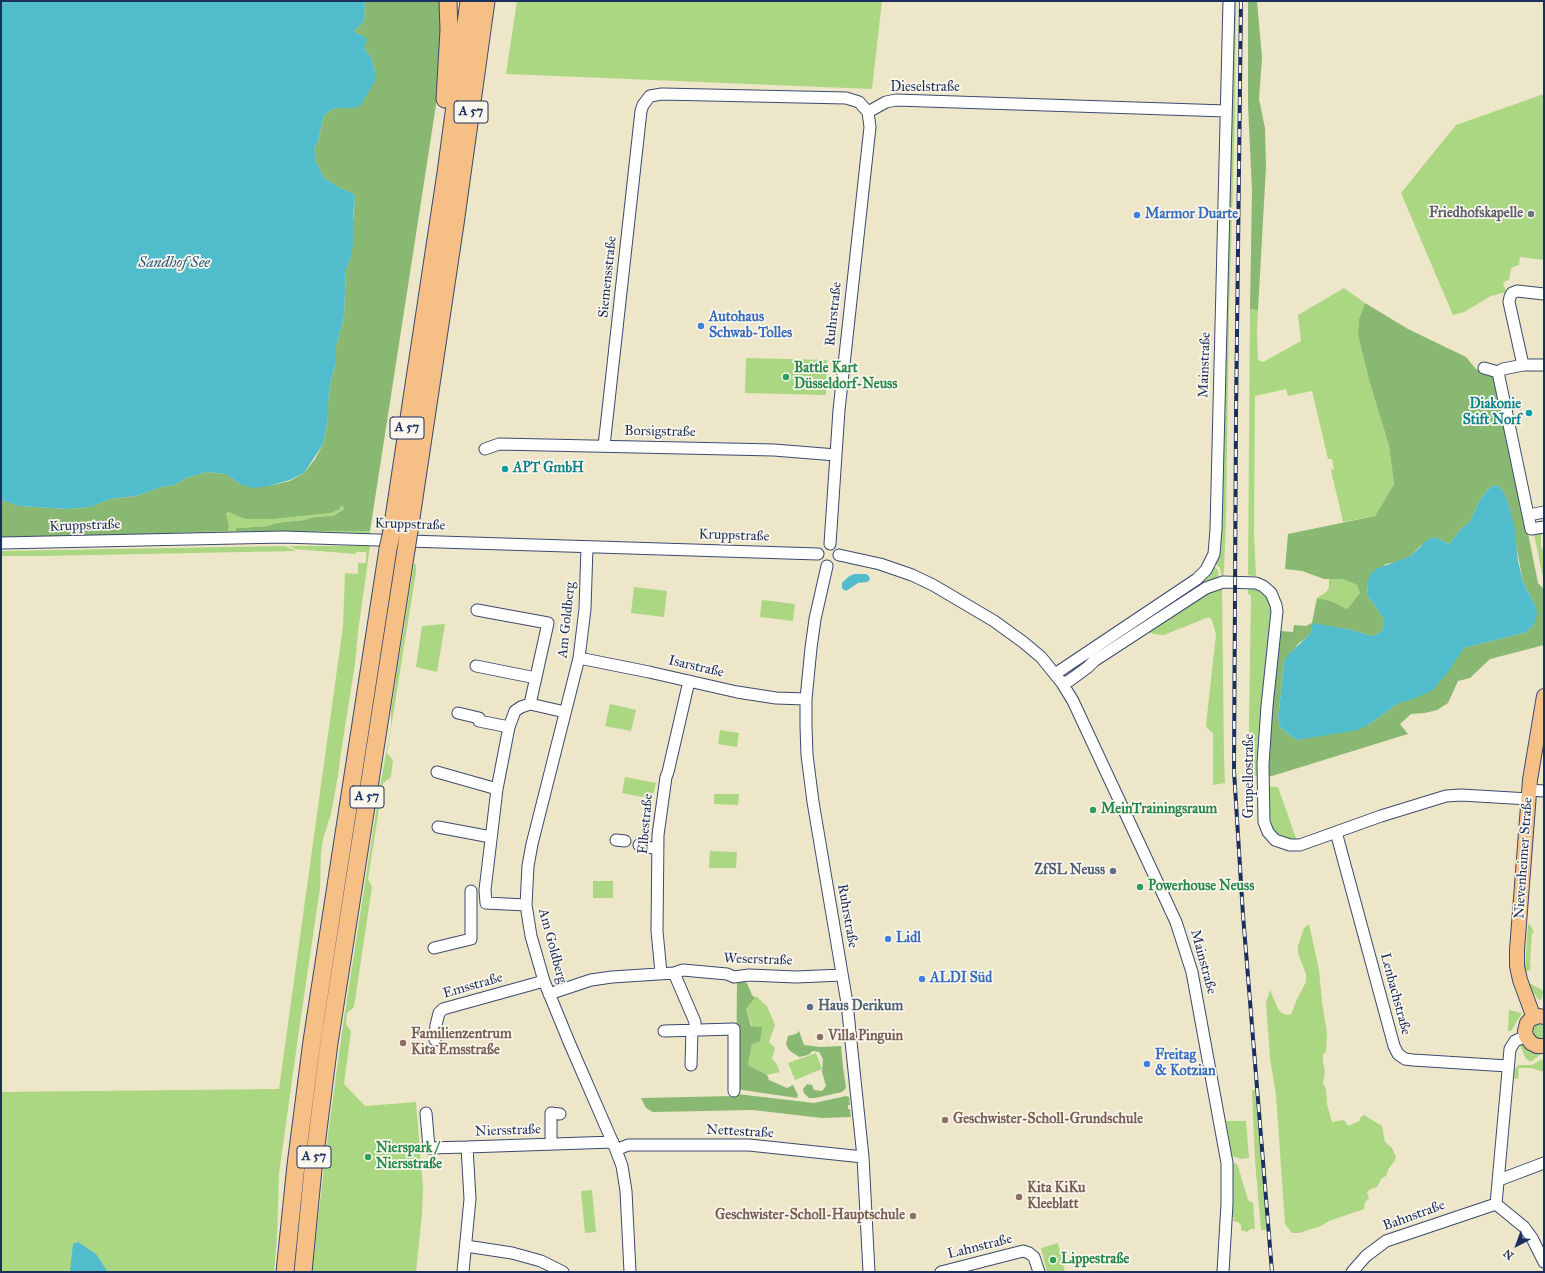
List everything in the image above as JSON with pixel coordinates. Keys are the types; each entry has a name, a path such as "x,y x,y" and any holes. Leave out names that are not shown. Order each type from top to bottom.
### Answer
{"highway":[{"path":"446,173 441,153 441,138 448,64 448,1"},
{"name":"A 57","path":"286,1272 296,1164 312,1041 446,173 469,1"},
{"name":"A 57","path":"302,1272 312,1169 329,1043 409,531 455,224 486,1"}],"main road":[{"name":"Nievenheimer Straße","path":"1539,1017 1521,986 1517,966 1529,795 1534,750 1544,696"},
{"path":"1539,1017 1526,1025 1526,1036 1529,1042 1534,1045 1544,1046"}],"street":[{"name":"Mainstraße","path":"1223,1272 1227,1196 1227,1162 1192,972 1176,922 1166,898 1073,701 1055,674 1197,579 1206,570 1214,554 1229,1"},
{"name":"Siemensstraße","path":"604,446 642,111 646,99 650,96 662,94 846,98 859,102 868,112"},
{"name":"Dieselstraße","path":"868,112 886,102 896,100 1226,111"},
{"name":"Ruhrstraße","path":"830,544 842,380 870,126 868,112"},
{"path":"1523,365 1509,302 1510,298 1512,293 1517,291 1544,294"},
{"path":"1484,368 1498,372 1523,365 1544,365"},
{"path":"1498,372 1532,529 1544,527"},
{"name":"Borsigstraße","path":"485,449 499,444 774,450 836,455"},
{"path":"1529,515 1544,512"},
{"name":"Kruppstraße","path":"1,543 284,537 818,554"},
{"path":"830,544 836,547 839,559 834,565 827,566 820,562 818,554 820,548 830,544"},
{"name":"Am Goldberg","path":"587,547 585,609 579,658 532,844 528,866 526,905 531,936 544,981 615,1146 622,1166 625,1182 630,1272"},
{"path":"839,555 862,559 894,568 928,582 1009,631 1036,653 1055,674"},
{"name":"Ruhrstraße","path":"827,566 814,627 806,699 806,726 812,796 847,1003 863,1157 869,1272"},
{"name":"Grupellostraße","path":"1094,660 1206,588 1223,582 1248,582 1260,585 1268,590 1273,597 1277,611 1267,706 1263,764 1266,828 1271,836 1280,842 1295,846 1305,844 1382,816 1446,796 1529,795 1544,791"},
{"path":"478,610 548,623 530,704"},
{"name":"Isarstraße","path":"579,658 737,692 776,698 806,699"},
{"path":"1062,683 1075,668 1076,659 1085,662 1094,660"},
{"path":"1062,683 1069,681 1088,667 1094,660"},
{"path":"476,666 536,678"},
{"name":"Elbestraße","path":"661,973 657,931 657,849 666,777 689,681"},
{"path":"526,905 486,903 485,890 497,789 509,727 515,711 530,704 565,712"},
{"path":"458,713 479,718 479,721 509,727"},
{"path":"437,772 497,789"},
{"path":"438,826 491,837"},
{"name":"Lenbachstraße","path":"1336,832 1394,1046 1398,1054 1405,1059 1413,1060 1508,1066"},
{"path":"639,845 657,849"},
{"path":"434,948 471,939 470,891 485,890"},
{"name":"Weserstraße","path":"549,994 591,980 612,977 674,973 683,970 727,974 738,977 749,975 796,977 842,974"},
{"path":"674,973 695,1022 691,1065"},
{"name":"Emsstraße","path":"435,1040 436,1025 439,1013 442,1009 544,981"},
{"path":"664,1031 734,1029 734,1091"},
{"path":"1526,1036 1516,1040 1511,1045 1509,1051 1496,1204 1529,1232 1544,1262"},
{"name":"Niersstraße","path":"426,1113 429,1148 551,1144 615,1146"},
{"name":"Niersstraße","path":"551,1144 551,1113 560,1114"},
{"name":"Nettestraße","path":"615,1146 736,1145 863,1157"},
{"name":"Niersstraße","path":"463,1272 470,1199 467,1147"},
{"path":"1499,1180 1544,1163"},
{"name":"Bahnstraße","path":"1352,1272 1366,1256 1386,1241 1496,1204"},
{"path":"466,1246 512,1252 541,1261 563,1272"},
{"name":"Lahnstraße","path":"941,1272 959,1270 1020,1251 1032,1254 1036,1259 1039,1272"}],"green space":[{"path":"365,1 441,1 441,68 370,531 235,531 236,528 268,526 276,523 304,520 314,517 333,516 344,509 342,505 339,509 331,513 275,519 245,519 228,512 226,514 229,525 228,531 1,539 1,500 20,506 68,509 91,507 110,499 136,496 162,487 175,485 186,478 207,472 226,474 240,484 269,486 290,481 304,473 315,459 323,444 328,417 331,380 336,362 336,347 344,316 346,269 350,260 355,196 324,178 315,160 316,156 314,148 317,144 324,115 335,108 355,108 375,72 371,57 364,47 364,36 354,31 364,21"},
{"path":"517,1 882,1 872,89 506,74"},
{"path":"1233,1 1236,1 1235,114 1229,315 1226,519 1224,571 1222,579 1220,568 1214,563"},
{"path":"1248,1 1257,1 1262,58 1259,99 1265,128 1266,167 1258,310 1250,309 1252,191 1248,105"},
{"path":"1544,94 1544,260 1520,257 1519,265 1511,268 1509,280 1503,282 1506,292 1491,296 1464,312 1453,315 1401,193 1456,125"},
{"path":"1344,288 1365,303 1359,319 1358,335 1369,380 1389,446 1394,484 1375,516 1343,522 1331,470 1334,469 1332,459 1328,459 1312,391 1288,396 1286,389 1255,396 1254,535 1256,577 1248,575 1250,309 1258,310 1258,360 1263,362 1301,341 1298,315"},
{"path":"1365,303 1408,329 1466,357 1476,369 1497,378 1538,583 1544,589 1544,645 1490,659 1470,678 1458,681 1448,703 1437,710 1411,714 1400,724 1408,734 1268,776 1269,743 1279,631 1293,632 1294,625 1306,626 1312,623 1317,598 1331,601 1347,609 1360,593 1357,585 1343,579 1324,579 1302,571 1285,569 1288,534 1375,516 1394,484 1389,446 1369,380 1358,335 1359,319","holes":["1495,485 1500,487 1509,506 1523,582 1536,607 1534,624 1527,632 1464,648 1419,696 1397,704 1368,725 1297,740 1281,728 1278,720 1284,662 1299,643 1311,632 1313,624 1352,630 1372,636 1381,632 1384,626 1384,619 1368,596 1367,585 1386,564 1397,562 1411,556 1419,547 1435,537 1449,544 1461,529 1469,523 1480,500 1487,491"]},
{"name":"Battle Kart Düsseldorf-Neuss","path":"746,358 827,360 826,395 745,393"},
{"path":"342,504 344,509 333,516 314,517 304,520 276,523 268,526 236,528 235,531 370,531 370,535 59,537 228,531 229,525 226,514 228,512 245,519 275,519 331,513"},
{"path":"1541,533 1541,546 1544,551 1544,583 1534,534"},
{"path":"285,546 296,551 1,556 1,551"},
{"path":"289,546 370,546 355,664 338,776 331,814 323,839 321,853 320,888 279,1174 277,1238 274,1272 1,1272 1,1070 2,1092 279,1089 343,626 345,573 358,574 358,563 366,563 366,552 356,552 355,554 295,549"},
{"path":"414,564 416,564 416,572 387,753 393,760 391,777 383,783 368,879 372,887 354,1007 347,1013 346,1024 351,1031 344,1084 365,1106 416,1102 423,1189 416,1272 312,1272 327,1141 343,1025 380,786 391,727 391,710"},
{"path":"1213,565 1218,570 1219,580 1085,659"},
{"path":"1329,579 1343,579 1357,585 1360,593 1347,609 1331,601 1317,598 1329,588"},
{"path":"1248,585 1265,592 1272,606 1260,795 1257,795 1257,776 1250,776 1249,722 1251,595 1248,594"},
{"path":"634,587 667,591 664,617 631,613"},
{"path":"1222,587 1225,783 1213,785 1213,733 1207,728 1206,725 1216,634 1212,620 1209,617 1164,635 1153,634 1147,631 1213,588"},
{"path":"762,600 795,604 793,621 760,617"},
{"path":"445,624 437,672 416,667 422,626"},
{"path":"610,704 636,710 631,731 605,726"},
{"path":"720,730 739,733 737,747 718,744"},
{"path":"625,777 656,783 652,799 622,793"},
{"path":"1270,787 1278,787 1297,841 1278,836 1271,825 1269,806"},
{"path":"714,794 739,794 738,805 714,804"},
{"path":"710,851 737,852 736,868 709,868"},
{"path":"593,881 613,881 613,898 593,898"},
{"path":"1309,924 1319,970 1327,1033 1326,1052 1323,1054 1325,1071 1323,1083 1326,1089 1327,1104 1332,1122 1342,1120 1345,1121 1348,1126 1359,1121 1364,1115 1382,1126 1385,1142 1392,1148 1396,1157 1386,1176 1382,1178 1377,1187 1367,1192 1369,1198 1365,1203 1364,1209 1329,1221 1321,1226 1299,1233 1292,1233 1285,1224 1276,1095 1270,1058 1266,1003 1270,990 1278,1009 1286,1015 1291,1014 1306,982 1306,974 1298,953 1298,946 1304,928"},
{"path":"1528,924 1531,926 1534,933 1532,933 1531,968 1525,972"},
{"path":"740,981 747,983 752,995 755,998 746,1009 751,1026 762,1027 760,1041 752,1044 748,1065 767,1075 769,1080 787,1088 793,1085 798,1095 797,1098 736,1089 737,983"},
{"path":"1529,983 1544,991 1541,1000 1538,999 1533,992"},
{"path":"756,996 767,1006 775,1025 769,1042 775,1048 772,1059 776,1063 780,1072 767,1075 748,1065 752,1044 761,1027 752,1026 746,1009"},
{"path":"1509,1010 1522,1013 1511,1031 1508,1031"},
{"path":"1539,1023 1544,1025 1544,1038 1538,1040 1532,1035 1532,1027"},
{"path":"799,1031 804,1045 820,1047 841,1046 846,1088 842,1092 815,1098 809,1098 804,1093 803,1089 807,1084 812,1085 814,1090 822,1091 826,1086 822,1072 823,1059 819,1052 813,1051 808,1055 799,1057 789,1050 786,1044 788,1036 796,1034"},
{"path":"1520,1045 1528,1045 1541,1054 1532,1061 1529,1061 1526,1059"},
{"path":"816,1053 822,1069 795,1080 788,1063"},
{"path":"1544,1058 1544,1072 1531,1068 1519,1068 1518,1079 1513,1078 1513,1070 1519,1065 1532,1065"},
{"path":"1252,1090 1255,1090 1267,1230 1261,1230 1255,1160"},
{"path":"737,1094 814,1103 846,1096 849,1097 850,1105 848,1105 848,1109 850,1109 851,1117 822,1118 753,1110 653,1112 646,1108 641,1098 735,1096"},
{"path":"1226,1121 1246,1121 1249,1158 1242,1159 1232,1156"},
{"path":"1232,1163 1235,1163 1238,1166 1248,1200 1253,1203 1255,1229 1251,1229 1247,1232 1241,1230 1241,1225 1238,1222 1233,1221 1234,1218 1231,1214 1233,1191"},
{"path":"592,1190 596,1232 585,1233 581,1191"},
{"name":"Lippestraße","path":"1058,1243 1065,1272 1047,1272 1041,1248"}],"water":[{"name":"Sandhof See","path":"1,1 365,1 364,21 354,31 364,36 367,40 364,47 371,57 375,72 375,81 360,106 355,108 335,108 324,115 317,144 314,148 316,156 315,160 324,178 355,196 353,245 350,260 346,269 344,316 336,347 336,362 331,380 328,417 323,444 304,473 290,480 269,486 253,488 240,484 226,474 207,472 186,478 175,485 162,487 136,496 110,499 91,507 68,509 19,506 1,500"},
{"path":"1495,485 1500,487 1509,506 1515,530 1518,561 1523,582 1536,607 1537,615 1534,624 1527,632 1464,648 1448,672 1432,691 1397,704 1368,725 1358,730 1297,740 1281,728 1278,720 1284,662 1288,655 1311,632 1313,623 1352,630 1372,636 1381,632 1384,626 1384,619 1368,596 1367,585 1370,575 1376,569 1411,556 1427,540 1435,537 1449,544 1461,529 1469,523 1480,500 1491,487"},
{"path":"854,574 866,574 869,576 870,580 867,582 858,583 846,591 842,588 842,583"},
{"path":"78,1242 96,1254 108,1272 70,1272 73,1244"}],"railway":[{"path":"1241,1 1236,416 1234,771 1243,915 1272,1272"}],"place":[{"name":"Friedhofskapelle","path":"1531,214"},
{"name":"Marmor Duarte","path":"1137,215"},
{"name":"Autohaus Schwab-Tolles","path":"701,326"},
{"name":"Battle Kart Düsseldorf-Neuss","path":"786,377"},
{"name":"Diakonie Stift Norf","path":"1529,413"},
{"name":"APT GmbH","path":"505,469"},
{"name":"MeinTrainingsraum","path":"1093,810"},
{"name":"ZfSL Neuss","path":"1113,871"},
{"name":"Powerhouse Neuss","path":"1140,887"},
{"name":"Lidl","path":"888,939"},
{"name":"ALDI Süd","path":"922,979"},
{"name":"Haus Derikum","path":"810,1007"},
{"name":"Villa Pinguin","path":"820,1037"},
{"name":"Familienzentrum Kita Emsstraße","path":"403,1043"},
{"name":"Freitag & Kotzian","path":"1147,1064"},
{"name":"Geschwister-Scholl-Grundschule","path":"945,1120"},
{"name":"Nierspark / Niersstraße","path":"368,1157"},
{"name":"Kita KiKu Kleeblatt","path":"1019,1197"},
{"name":"Geschwister-Scholl-Hauptschule","path":"913,1216"},
{"name":"Lippestraße","path":"1053,1260"}]}
